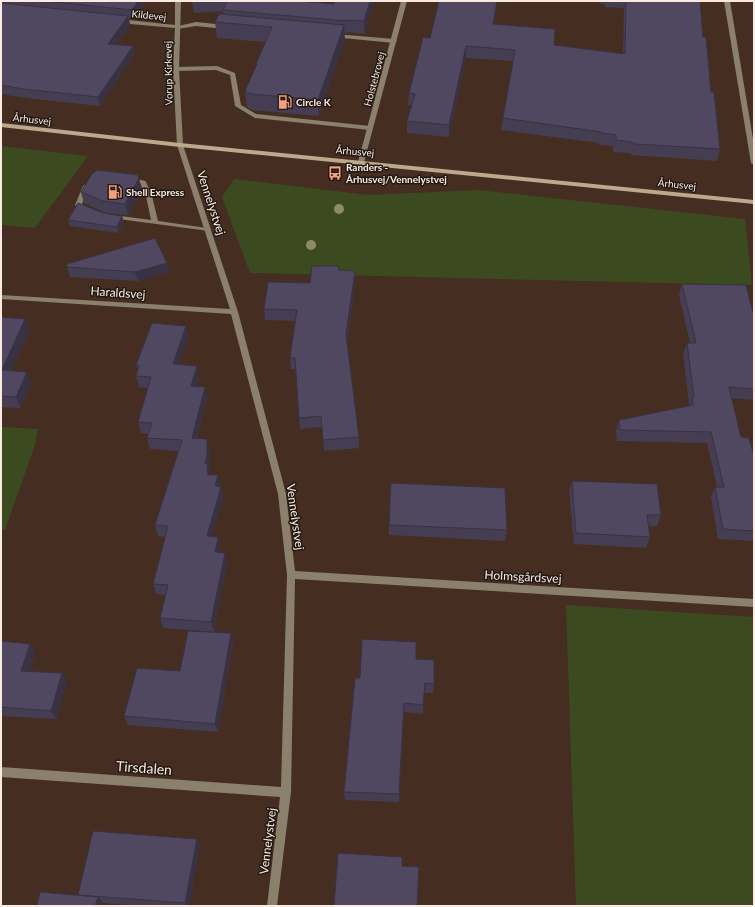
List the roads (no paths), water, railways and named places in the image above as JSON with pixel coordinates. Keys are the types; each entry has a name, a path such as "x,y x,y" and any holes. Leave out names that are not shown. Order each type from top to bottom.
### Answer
{"main road":[{"name":"Århusvej","path":"1,125 180,145 754,202"}],"street":[{"name":"Vorup Kirkevej","path":"178,1 176,27 176,69 180,145"},
{"name":"Holstebrovej","path":"361,162 404,1"},
{"path":"727,1 754,162"},
{"name":"Kildevej","path":"116,20 176,27 196,24 235,28"},
{"path":"330,35 394,40"},
{"path":"176,69 217,68 233,74 238,106 255,116 370,128"},
{"name":"Vennelystvej","path":"180,145 234,312 282,494 291,574 286,792 272,906"},
{"path":"122,177 143,182 149,196 155,223"},
{"path":"91,183 85,187 78,205 92,211"},
{"path":"105,216 207,230"},
{"name":"Haraldsvej","path":"1,297 234,312"},
{"name":"Holmsgårdsvej","path":"291,574 754,603"},
{"name":"Tirsdalen","path":"1,772 286,792"}],"place":[{"name":"Circle K","path":"285,102"},
{"name":"Randers - Århusvej/Vennelystvej","path":"335,173"},
{"name":"Shell Express","path":"115,192"}]}
